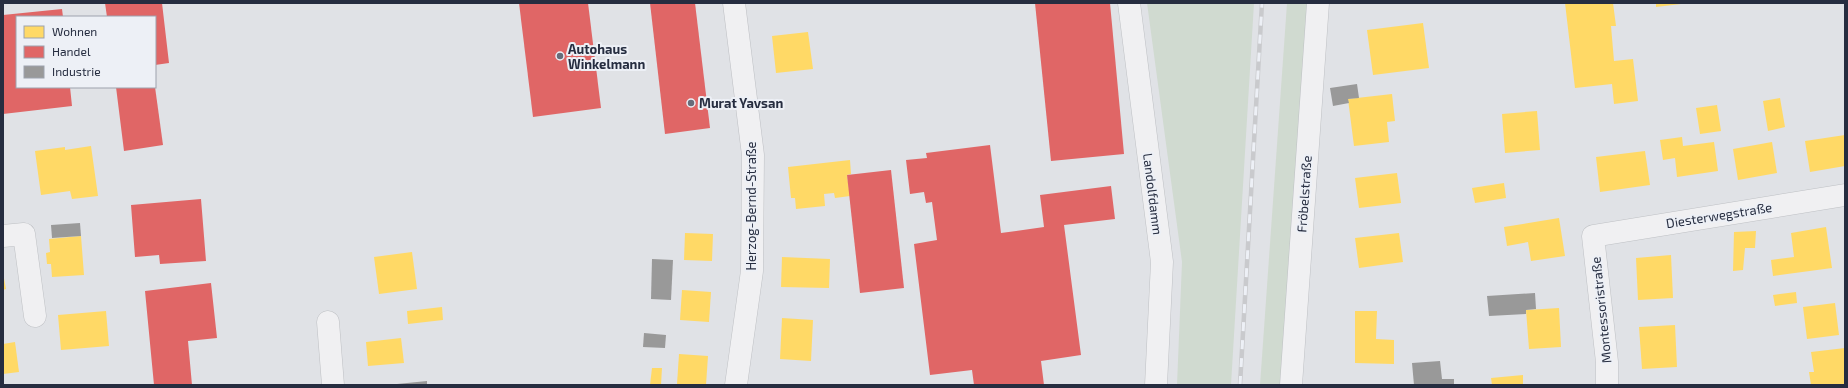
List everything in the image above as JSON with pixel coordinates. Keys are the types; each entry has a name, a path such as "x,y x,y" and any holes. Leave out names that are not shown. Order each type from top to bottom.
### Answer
{"street":[{"name":"Herzog-Bernd-Straße","path":"734,3 752,154 752,271 736,385"},
{"name":"Landolfdamm","path":"1129,3 1162,262 1156,385"},
{"name":"Fröbelstraße","path":"1291,385 1318,3"},
{"name":"Diesterwegstraße","path":"1594,236 1845,195"},
{"path":"3,236 24,234 35,316"},
{"name":"Montessoristraße","path":"1594,236 1607,385"},
{"path":"328,322 332,385"}],"shaded area":[{"path":"1147,3 1254,3 1231,385 1177,385 1182,262"},
{"path":"1287,3 1315,3 1286,385 1260,385"}],"building: Wohnen":[{"path":"1565,3 1613,3 1616,26 1611,26 1614,61 1633,59 1638,101 1614,104 1612,84 1575,88"},
{"path":"1656,3 1681,3 1681,4 1656,7"},
{"path":"1423,23 1429,68 1373,75 1367,30"},
{"path":"808,32 813,69 776,73 772,36"},
{"path":"1392,94 1395,121 1387,122 1389,142 1354,146 1348,99"},
{"path":"1780,98 1785,127 1768,131 1763,101"},
{"path":"1717,105 1721,131 1700,134 1696,108"},
{"path":"1537,111 1540,150 1505,153 1502,114"},
{"path":"1845,135 1845,166 1810,172 1805,141"},
{"path":"1682,137 1683,146 1714,142 1718,171 1677,177 1675,158 1663,160 1660,140"},
{"path":"1772,142 1777,173 1738,180 1733,149"},
{"path":"91,146 98,196 72,199 70,191 41,195 35,151 65,147 65,150"},
{"path":"1645,151 1650,185 1600,192 1596,157"},
{"path":"850,160 851,174 847,175 850,196 835,198 834,193 824,194 825,206 796,209 795,198 791,198 788,167"},
{"path":"1397,173 1401,203 1359,208 1355,178"},
{"path":"1504,183 1506,198 1475,203 1472,188"},
{"path":"1559,218 1565,256 1531,261 1528,242 1507,246 1504,227"},
{"path":"1826,227 1832,268 1773,276 1771,260 1794,257 1791,233"},
{"path":"1756,231 1755,248 1745,248 1743,270 1733,271 1734,232"},
{"path":"685,233 713,234 712,261 684,260"},
{"path":"1399,233 1403,262 1359,268 1355,238"},
{"path":"81,236 84,275 52,277 51,264 47,264 46,253 50,252 49,239"},
{"path":"412,252 417,289 379,294 374,257"},
{"path":"1671,255 1673,298 1638,300 1636,258"},
{"path":"782,257 830,259 829,288 781,287"},
{"path":"3,273 6,289 3,290"},
{"path":"682,290 711,292 709,322 680,320"},
{"path":"1796,292 1797,303 1775,306 1773,295"},
{"path":"1835,303 1839,335 1807,339 1803,307"},
{"path":"442,307 443,320 408,324 407,311"},
{"path":"1559,308 1561,347 1529,349 1526,310"},
{"path":"106,311 109,346 61,350 58,315"},
{"path":"1355,311 1377,311 1376,339 1394,340 1394,364 1355,363"},
{"path":"782,318 813,320 811,361 780,359"},
{"path":"1675,325 1677,367 1642,369 1639,327"},
{"path":"401,338 404,363 368,366 366,342"},
{"path":"15,342 19,372 3,374 3,344"},
{"path":"1845,348 1845,385 1811,385 1809,372 1814,372 1811,352"},
{"path":"679,354 708,356 706,385 677,384"},
{"path":"652,368 662,368 661,385 650,385"},
{"path":"1523,375 1523,385 1492,385 1491,378"}],"building: Handel":[{"path":"105,3 162,3 169,63 156,65 156,16 107,16"},
{"name":"Autohaus Winkelmann","path":"519,3 588,3 601,108 533,117"},
{"path":"650,3 695,3 710,128 665,134"},
{"path":"1035,3 1110,3 1124,154 1051,161"},
{"path":"62,9 63,16 16,16 16,88 70,88 72,106 3,114 3,15"},
{"path":"116,88 155,88 163,145 124,151"},
{"path":"990,145 1001,233 1044,227 1040,195 1111,186 1115,219 1064,225 1081,355 1041,361 1044,385 974,385 972,370 930,375 914,244 937,240 932,202 926,203 924,192 910,194 906,160 927,158 926,153"},
{"path":"891,170 904,288 860,293 847,175"},
{"path":"201,199 206,261 160,264 159,255 135,257 131,205"},
{"path":"211,283 217,338 188,341 192,385 154,385 145,291"}],"building: Industrie":[{"path":"1357,84 1359,98 1348,99 1349,103 1333,106 1330,88"},
{"path":"80,223 81,236 52,238 51,225"},
{"path":"652,259 673,260 671,300 651,299"},
{"path":"1535,293 1536,309 1526,310 1526,314 1489,316 1487,296"},
{"path":"644,333 666,335 665,348 643,347"},
{"path":"1440,361 1442,379 1454,379 1454,385 1414,385 1412,363"},
{"path":"427,381 427,385 397,384"}],"railway":[{"path":"1240,385 1262,3"}],"place":[{"name":"Autohaus Winkelmann","path":"560,56"},
{"name":"Murat Yavsan","path":"691,103"}]}
